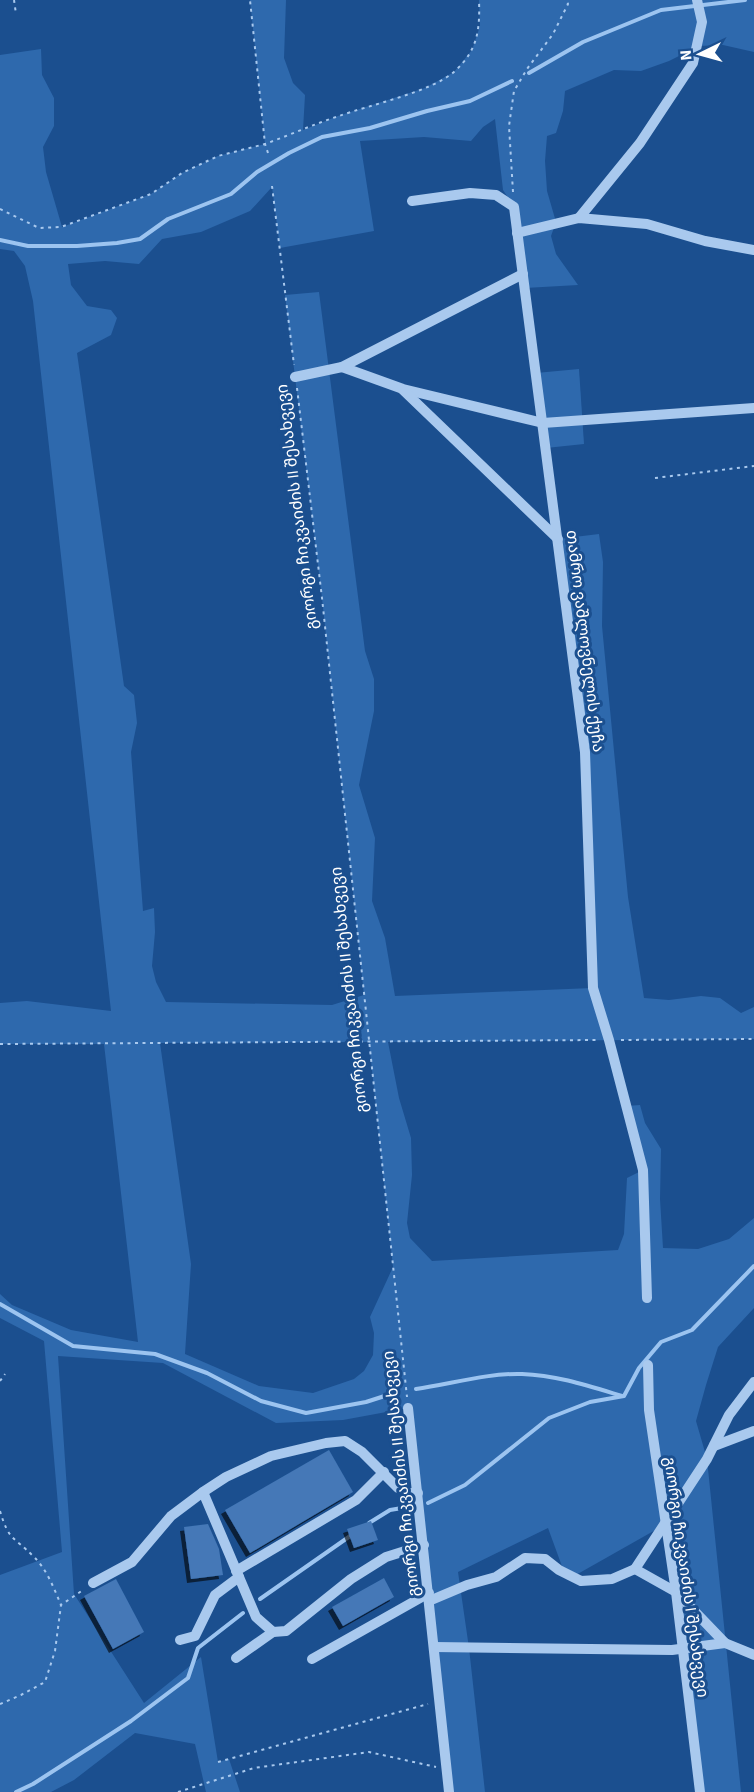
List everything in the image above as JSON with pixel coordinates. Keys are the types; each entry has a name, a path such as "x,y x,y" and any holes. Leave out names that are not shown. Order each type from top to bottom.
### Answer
{"street":[{"path":"579,218 640,143 693,63 702,22 697,0"},
{"path":"412,201 479,194 496,195 514,207"},
{"name":"თამრო ვაშლოვნელის ქუჩა","path":"514,207 585,752 592,988 609,1040 643,1170 647,1298"},
{"path":"517,233 579,218 647,224 705,241 754,250"},
{"path":"295,377 342,367 523,274"},
{"path":"342,367 403,389 543,423 754,408"},
{"path":"403,389 558,539"},
{"name":"გიორგი ჩიკვაიძის I შესახვევი","path":"648,1365 649,1410 676,1592 700,1792"},
{"path":"312,1659 429,1597 496,1577 525,1558 545,1559 559,1570 581,1581 612,1579 635,1569 714,1446 729,1415 754,1382"},
{"name":"გიორგი ჩიკვაიძის II შესახვევი","path":"408,1408 449,1792"},
{"path":"714,1446 754,1431"},
{"path":"93,1583 132,1562 171,1516 203,1492 226,1477 271,1456 326,1443 345,1442 362,1452 398,1488 408,1493 418,1493"},
{"path":"180,1640 195,1636 215,1595 238,1574 356,1500 384,1472"},
{"path":"203,1492 256,1617 273,1632"},
{"path":"236,1658 273,1632 286,1631 351,1579 386,1557 424,1545"},
{"path":"635,1569 676,1592 725,1642 754,1655"},
{"path":"434,1647 683,1649 725,1642"}],"path":[{"path":"14,0 16,14"},
{"path":"250,0 265,144 268,153"},
{"path":"0,209 39,228 61,227 151,194 182,173 218,156 265,144 338,116 425,88 454,72 472,50 480,26 479,0"},
{"path":"514,207 509,126 514,92 527,69 553,34 568,4 567,0"},
{"name":"გიორგი ჩიკვაიძის II შესახვევი","path":"272,186 322,598 408,1408"},
{"path":"655,478 754,466"},
{"path":"0,1044 754,1039"},
{"path":"0,1381 5,1374"},
{"path":"0,1511 6,1531 34,1557 52,1583 61,1605 55,1651 45,1682 0,1704"},
{"path":"61,1605 93,1583"},
{"path":"218,1762 440,1700"},
{"path":"178,1792 254,1768 369,1752 447,1769"}],"shaded area":[{"path":"250,0 286,0 284,58 293,83 305,95 303,130 338,116 425,88 454,72 472,50 480,26 479,0 754,0 754,52 723,45 699,46 669,61 641,71 614,70 565,91 563,111 556,133 547,136 545,161 547,191 556,222 551,236 556,254 578,285 525,288 514,207 503,190 495,119 483,127 471,141 424,137 360,141 374,231 280,248 272,187 250,211 201,232 162,239 139,264 105,261 68,264 71,285 87,306 111,310 117,318 111,335 77,353 124,686 134,695 137,723 131,752 143,911 154,908 155,932 152,966 156,982 166,1002 332,1005 364,995 322,598 285,295 319,292 365,651 374,679 374,711 359,785 375,838 372,901 385,938 395,996 592,988 585,752 558,539 599,534 603,562 602,626 628,897 644,998 669,1000 701,996 720,998 741,1013 754,1007 754,1039 388,1042 399,1098 411,1138 412,1175 407,1223 410,1238 432,1261 618,1250 624,1234 627,1178 643,1170 626,1106 640,1105 645,1123 661,1149 660,1199 663,1248 698,1249 729,1239 754,1218 754,1308 718,1347 696,1421 707,1459 741,1792 700,1792 666,1524 567,1580 548,1528 458,1572 485,1792 449,1792 408,1408 343,1420 276,1423 163,1363 58,1356 74,1594 144,1703 201,1657 218,1762 229,1759 240,1792 206,1792 195,1744 135,1733 74,1780 51,1792 0,1792 0,1575 62,1552 44,1341 0,1318 0,1294 12,1305 71,1330 138,1342 104,1044 0,1044 0,1003 27,1001 111,1011 33,301 25,266 14,251 0,249 0,55 41,49 42,75 54,98 54,126 43,147 46,172 62,227 151,194 182,173 218,156 265,144","holes":["369,1042 393,1267 370,1317 374,1333 373,1355 364,1371 354,1379 313,1393 259,1386 185,1354 191,1264 160,1043"]},
{"path":"579,369 584,444 546,448 536,373"}],"building":[{"path":"329,1450 353,1492 250,1553 225,1510"},
{"path":"371,1521 378,1540 354,1548 347,1529"},
{"path":"208,1524 219,1549 223,1575 191,1579 184,1527"},
{"path":"384,1578 394,1597 343,1626 332,1607"},
{"path":"116,1579 144,1632 113,1649 84,1596"}],"waterway":[{"path":"529,73 583,42 661,10 745,0"},
{"path":"0,240 28,246 77,246 140,239 168,219 231,194 257,172 322,137 370,128 470,101 512,81"},
{"path":"428,1503 465,1485 549,1418 590,1402 624,1396 639,1368 661,1342 692,1330 754,1266"},
{"path":"0,1304 73,1346 155,1354 207,1373 261,1401 306,1413 366,1402 397,1392"},
{"path":"416,1389 482,1377 522,1374 560,1379 622,1396"},
{"path":"369,1523 390,1510 408,1507"},
{"path":"260,1599 353,1534"},
{"path":"16,1792 33,1784 131,1721 188,1678 198,1648 243,1613"}]}
